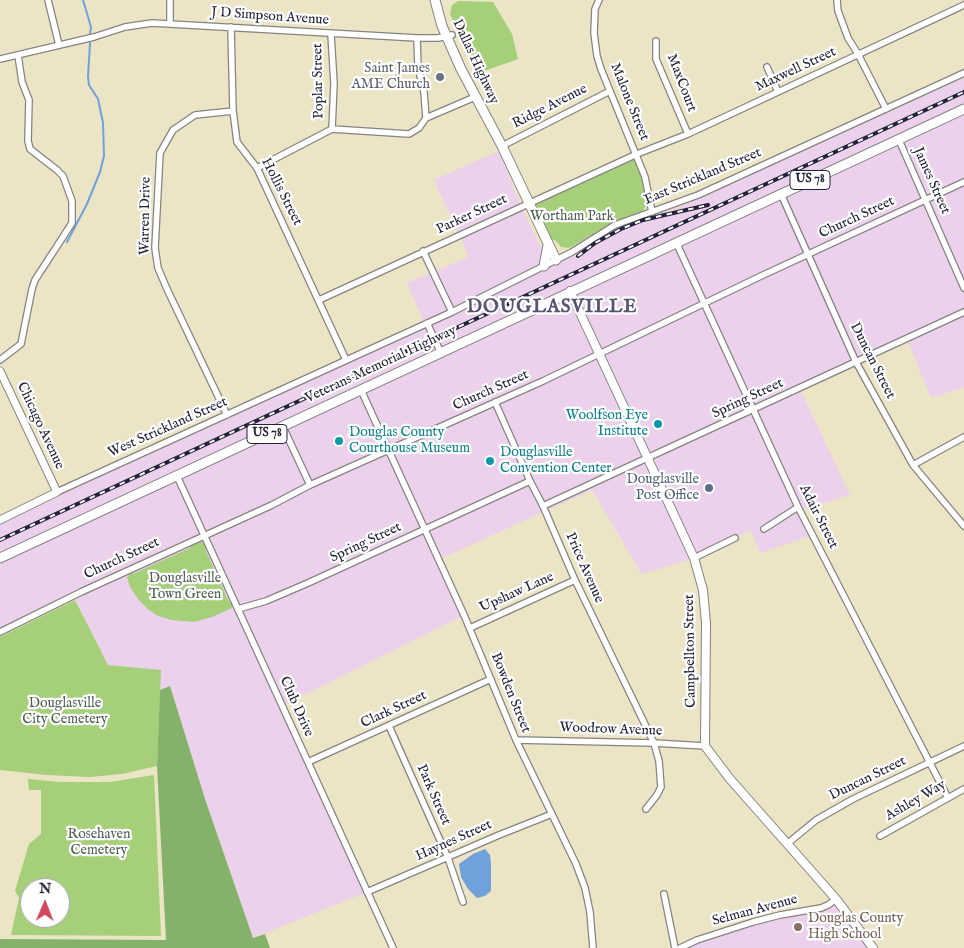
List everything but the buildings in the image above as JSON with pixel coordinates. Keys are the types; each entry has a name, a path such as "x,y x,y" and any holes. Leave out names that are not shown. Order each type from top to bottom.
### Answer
{"main road":[{"name":"Dallas Highway","path":"435,0 475,97 502,146 556,260"},
{"name":"Dallas Highway","path":"439,0 449,36 490,118 495,132"},
{"name":"Veterans Memorial Highway","path":"0,558 964,109"},
{"path":"544,266 548,245"},
{"name":"Campbellton Street","path":"570,291 694,558 703,590 706,623 705,746"},
{"path":"705,746 730,779 836,898 873,948"}],"street":[{"path":"48,0 59,46"},
{"path":"170,0 170,23"},
{"name":"Malone Street","path":"599,0 595,9 594,33 601,69 646,177 652,212"},
{"path":"837,0 838,11 848,38 886,109"},
{"name":"Maxwell Street","path":"637,154 688,134 964,5"},
{"name":"J D Simpson Avenue","path":"0,59 59,46 125,27 152,23 417,38 449,36"},
{"name":"Hollis Street","path":"232,27 233,111 237,142 257,168 346,360"},
{"name":"Poplar Street","path":"331,34 334,84 332,129"},
{"path":"417,38 418,67 424,92 426,118"},
{"name":"MaxCourt","path":"656,40 656,59 688,134"},
{"path":"0,360 21,344 35,280 72,223 72,201 63,176 30,149 28,142 29,100 22,82 18,55"},
{"path":"767,67 778,92"},
{"name":"East Strickland Street","path":"346,360 452,312 572,252 615,225 698,195 964,73"},
{"name":"Ridge Avenue","path":"502,146 610,91"},
{"path":"257,168 332,129 409,134 419,128 426,118 475,97"},
{"name":"Warren Drive","path":"227,415 166,289 158,268 155,248 160,153 173,130 195,115 233,111"},
{"name":"James Street","path":"899,140 964,288"},
{"name":"Parker Street","path":"319,300 637,154"},
{"name":"Church Street","path":"0,632 52,605 599,354 964,182"},
{"name":"Duncan Street","path":"781,194 856,362 913,465 964,526"},
{"name":"Adair Street","path":"676,242 798,507 948,798"},
{"path":"423,252 452,312"},
{"name":"Spring Street","path":"543,506 964,312"},
{"path":"427,323 441,353"},
{"name":"West Strickland Street","path":"0,520 346,360"},
{"name":"Chicago Avenue","path":"0,371 57,492"},
{"name":"Bowden Street","path":"361,390 470,628 516,740 576,864 585,888 590,912 593,948"},
{"name":"Price Avenue","path":"494,402 543,506 575,580 654,743 659,761 661,787 646,809"},
{"path":"283,427 310,485"},
{"path":"913,465 964,436"},
{"name":"Club Drive","path":"177,476 393,948"},
{"name":"Spring Street","path":"238,609 308,584 530,481"},
{"path":"764,529 798,507"},
{"path":"694,558 735,538"},
{"name":"Upshaw Lane","path":"470,628 575,580"},
{"name":"Clark Street","path":"308,762 491,679"},
{"name":"Park Street","path":"390,726 448,858 463,902"},
{"name":"Woodrow Avenue","path":"516,740 705,746"},
{"name":"Duncan Street","path":"788,843 816,820 853,799 964,746"},
{"name":"Ashley Way","path":"880,836 964,788"},
{"name":"Haynes Street","path":"367,892 552,814"},
{"path":"664,894 675,948"},
{"name":"Selman Avenue","path":"680,948 697,940 753,922 821,908 836,898"}],"shaded area":[{"path":"964,78 964,387 931,398 907,339 800,389 850,495 801,510 813,535 760,553 751,530 694,558 642,574 592,490 442,558 464,615 282,706 367,892 253,938 206,802 170,686 160,690 160,670 108,665 72,593 53,607 0,632 0,520 425,324 407,283 469,257 434,180 499,151 519,202 546,258 578,251 616,228 652,212 670,211"},
{"name":"Douglas County High School","path":"836,899 873,948 680,948 753,922 821,908"}],"green space":[{"path":"458,1 493,2 512,34 518,59 476,74 450,14 452,5"},
{"name":"Wortham Park","path":"635,159 644,184 646,206 643,211 613,222 569,248 561,247 555,240 552,240 534,205"},
{"name":"Douglasville Town Green","path":"200,541 207,548 206,551 228,600 232,604 232,608 212,617 194,622 171,620 156,615 138,599 130,587 127,577 190,548"},
{"name":"Douglasville City Cemetery","path":"75,600 108,665 161,670 157,766 122,774 90,777 0,770 0,637"},
{"path":"170,686 206,802 253,938 265,934 270,948 0,948 0,939 166,940 157,766 160,690"},
{"name":"Rosehaven Cemetery","path":"154,775 161,936 11,935 19,898 15,891 29,844 41,834 41,790 29,790 28,779 60,782 110,782"}],"water":[{"path":"485,849 490,855 491,891 485,896 477,898 468,889 461,877 459,864 473,854"}],"waterway":[{"path":"83,0 91,27 90,34"},
{"path":"67,242 87,204 100,172 104,156 103,123 98,99 89,85 88,77 90,43"}],"railway":[{"path":"0,540 964,92"},
{"path":"578,256 595,243 643,220 708,205"}],"place":[{"name":"Saint James AME Church","path":"440,77"},
{"name":"Woolfson Eye Institute","path":"658,424"},
{"name":"Douglas County Courthouse Museum","path":"339,441"},
{"name":"Douglasville Convention Center","path":"490,461"},
{"name":"Douglasville Post Office","path":"709,488"},
{"name":"Douglas County High School","path":"798,927"}],"district":[{"name":"DOUGLASVILLE","path":"552,308"}]}
